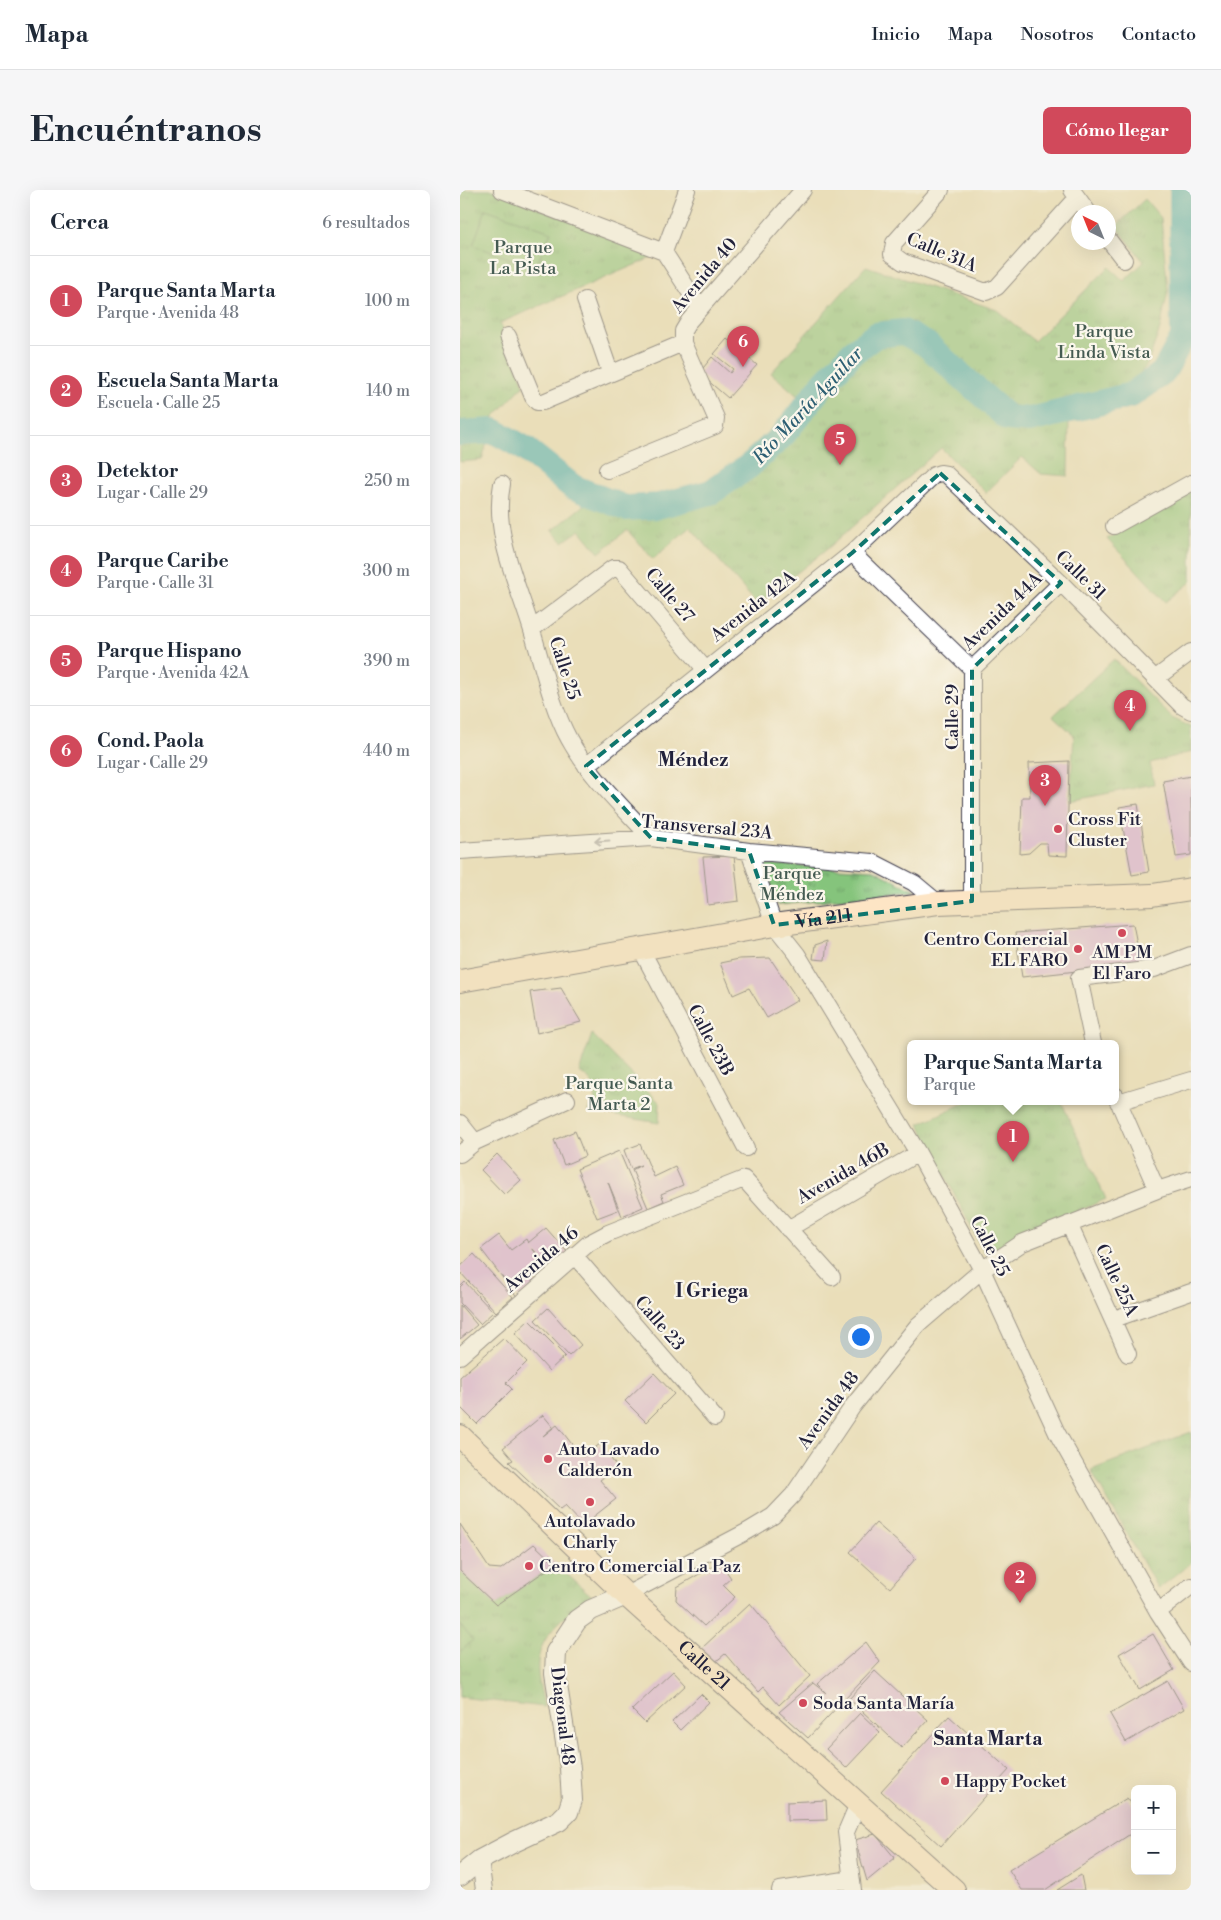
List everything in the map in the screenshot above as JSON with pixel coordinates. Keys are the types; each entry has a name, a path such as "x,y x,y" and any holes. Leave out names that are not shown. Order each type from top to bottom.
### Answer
{"main road":[{"name":"Vía 211","path":"460,981 774,926 938,903 1152,895 1191,890"},
{"name":"Calle 21","path":"460,1436 626,1595 954,1890"}],"street":[{"path":"502,190 664,252 700,308"},
{"path":"664,252 688,190"},
{"name":"Avenida 40","path":"508,336 533,397 537,402 543,402 610,372 683,343 684,331 700,308 803,190"},
{"name":"Calle 31A","path":"942,190 894,243 892,254 903,262 986,292 997,287 1074,194"},
{"path":"1074,194 1083,205"},
{"path":"1116,250 1124,260"},
{"path":"585,300 610,372"},
{"path":"607,470 711,428 717,422 683,343"},
{"name":"Avenida 42A","path":"586,766 705,669 852,554 934,475 940,473"},
{"name":"Calle 31","path":"940,473 946,474 1061,583 1182,706 1191,711"},
{"path":"1114,526 1191,483"},
{"name":"Calle 25","path":"502,484 499,500 500,523 508,558 548,684 568,737 586,766 650,838"},
{"name":"Calle 29","path":"852,554 972,669 972,901"},
{"name":"Calle 27","path":"532,629 613,568 623,570 705,669"},
{"name":"Avenida 44A","path":"972,669 1061,583"},
{"path":"1156,678 1191,652"},
{"name":"Transversal 23A","path":"460,851 650,838 750,851 873,862 914,883 938,903"},
{"name":"Calle 25","path":"750,851 774,926 797,954 918,1152 982,1270 1057,1433 1158,1612 1191,1663"},
{"name":"Calle 23B","path":"642,950 746,1148"},
{"path":"1092,1040 1079,978 1154,969 1191,955"},
{"path":"1119,1098 1191,1080"},
{"path":"460,1154 475,1142 567,1100"},
{"path":"1119,1104 1157,1190"},
{"path":"460,1123 475,1142"},
{"name":"Avenida 46B","path":"788,1228 918,1152"},
{"name":"Avenida 46","path":"460,1356 588,1243 608,1232 744,1179 788,1228"},
{"name":"Avenida 48","path":"626,1595 773,1516 793,1495 853,1406 918,1325 982,1270 1022,1243 1157,1190 1191,1179"},
{"name":"Calle 25A","path":"1069,1224 1114,1319 1128,1354"},
{"path":"788,1228 832,1277"},
{"name":"Calle 23","path":"574,1255 715,1418"},
{"path":"1114,1319 1191,1292"},
{"path":"1158,1612 1191,1586"},
{"name":"Diagonal 48","path":"480,1860 559,1821 568,1812 572,1800 570,1768 555,1673 556,1652 577,1620 591,1610 626,1595"},
{"path":"780,1890 852,1884 846,1832 858,1804"},
{"path":"460,1876 480,1860"},
{"path":"480,1860 484,1890"}],"highlighted area":[{"path":"940,473 1061,583 972,669 972,901 774,925 749,851 651,838 586,766 852,553"}],"green space":[{"name":"Parque La Pista","path":"460,190 492,190 658,255 500,323 524,385 494,417 482,460 460,462"},
{"name":"Parque Linda Vista","path":"1145,199 1161,218 1168,291 1160,329 1147,365 1131,384 1097,396 1054,406 1020,408 1004,401 943,345 912,322 881,324 857,337 827,367 801,399 771,373 866,266 997,310 1034,341 1109,267 1124,281 1144,262 1116,226"},
{"path":"486,209 551,232 535,268 473,245"},
{"path":"905,338 924,349 1003,421 1028,425 1069,416 1068,476 1041,474 1022,457 986,493 941,448 825,551 757,604 690,527 653,559 627,530 599,553 580,530 563,542 552,531 591,499 626,512 657,510 711,498 748,474 785,440 852,361 877,340"},
{"path":"1191,492 1191,582 1166,602 1107,539"},
{"path":"1114,659 1172,718 1191,727 1191,752 1150,763 1154,784 1070,801 1074,735 1053,716"},
{"name":"Parque Méndez","path":"765,864 874,870 915,891 778,905"},
{"name":"Parque Santa Marta 2","path":"592,1034 660,1103 659,1123 587,1111 594,1100 595,1090 589,1080 579,1072"},
{"path":"959,1105 1063,1105 1106,1199 984,1253 919,1124"},
{"path":"1191,1432 1191,1563 1158,1589 1091,1470"},
{"path":"555,1564 593,1597 575,1609 557,1625 544,1643 540,1653 538,1669 544,1707 460,1697 460,1571 496,1605"},
{"path":"460,1625 473,1640 460,1652"}],"building":[{"path":"727,339 757,365 728,398 699,373 712,357 730,373 733,369 714,354"},
{"path":"1069,761 1067,856 1048,855 1047,843 1040,843 1029,853 1020,854 1022,797 1030,797 1029,763"},
{"path":"1191,776 1191,855 1176,857 1163,781"},
{"path":"1138,804 1149,872 1132,875 1119,807"},
{"path":"734,856 739,901 708,905 703,857"},
{"name":"Centro Comercial EL FARO","path":"1133,924 1141,964 1022,977 1015,933"},
{"path":"827,941 825,960 813,959 815,945"},
{"path":"770,958 798,1000 767,1018 749,988 733,995 720,963 739,959"},
{"path":"561,988 581,1022 537,1033 530,992"},
{"path":"575,1131 585,1156 564,1165 554,1140"},
{"path":"640,1144 654,1177 675,1167 683,1185 661,1194 664,1201 648,1208 632,1170 641,1165 631,1169 624,1150"},
{"path":"619,1151 643,1207 622,1216 608,1182 618,1210 597,1218 577,1169"},
{"path":"497,1154 521,1180 505,1195 481,1170"},
{"path":"546,1228 568,1253 550,1268 532,1248 544,1264 529,1275 536,1285 518,1298 481,1249 499,1235 511,1250 526,1239 528,1243"},
{"path":"474,1254 513,1297 496,1312 460,1272 460,1267"},
{"path":"465,1282 493,1312 480,1324 460,1303 460,1287"},
{"path":"460,1305 477,1325 460,1339"},
{"path":"548,1308 581,1345 569,1356 535,1320"},
{"path":"529,1320 565,1356 549,1371 515,1333"},
{"path":"504,1338 527,1362 506,1383 512,1389 477,1424 460,1407 460,1377"},
{"path":"654,1373 674,1394 646,1422 625,1401"},
{"path":"543,1415 553,1427 543,1436 557,1425 582,1457 600,1444 617,1467 600,1480 616,1499 583,1525 565,1506 560,1510 509,1462 513,1460 503,1448"},
{"path":"876,1523 916,1558 890,1588 850,1552"},
{"name":"Centro Comercial La Paz","path":"460,1524 489,1568 501,1569 534,1544 555,1564 496,1605 460,1571"},
{"path":"720,1562 731,1578 723,1585 735,1597 704,1626 676,1600 677,1587"},
{"path":"750,1603 810,1676 779,1705 763,1687 758,1692 725,1654 714,1663 701,1649"},
{"path":"1153,1634 1174,1670 1140,1690 1119,1654"},
{"path":"866,1642 880,1662 808,1738 779,1712 813,1683 826,1693 817,1684"},
{"path":"673,1671 686,1685 645,1723 632,1710"},
{"path":"875,1671 928,1720 902,1748 849,1699"},
{"path":"1168,1681 1184,1709 1126,1742 1110,1714"},
{"path":"701,1694 709,1702 680,1730 672,1722"},
{"path":"860,1713 880,1732 846,1768 826,1749"},
{"name":"Happy Pocket","path":"949,1716 1009,1770 941,1846 881,1791"},
{"path":"1127,1798 1131,1803 1131,1834 1045,1890 1022,1890 1009,1870"},
{"path":"826,1800 827,1820 787,1821 787,1802"},
{"path":"875,1834 895,1858 867,1881 855,1840"},
{"path":"1081,1875 1084,1890 1057,1890"}],"waterway":[{"name":"Río María Aguilar","path":"460,433 494,431 524,448 573,487 626,508 658,506 711,492 749,466 782,436 824,383 853,352 876,335 903,332 926,344 1008,418 1030,420 1131,395 1163,373 1183,337 1182,190"}],"place":[{"name":"Cond. Paola","path":"743,367"},
{"name":"Parque Hispano","path":"840,465"},
{"name":"Parque Caribe","path":"1130,731"},
{"name":"Detektor","path":"1045,806"},
{"name":"Cross Fit Cluster","path":"1058,829"},
{"name":"AM PM El Faro","path":"1122,933"},
{"name":"Centro Comercial EL FARO","path":"1078,949"},
{"name":"Parque Santa Marta","path":"1013,1162"},
{"name":"Auto Lavado Calderón","path":"548,1459"},
{"name":"Autolavado Charly","path":"590,1502"},
{"name":"Centro Comercial La Paz","path":"529,1566"},
{"name":"Escuela Santa Marta","path":"1020,1603"},
{"name":"Soda Santa María","path":"803,1703"},
{"name":"Happy Pocket","path":"945,1781"}],"district":[{"name":"Méndez","path":"693,759"},
{"name":"I Griega","path":"712,1290"},
{"name":"Santa Marta","path":"988,1738"}]}
